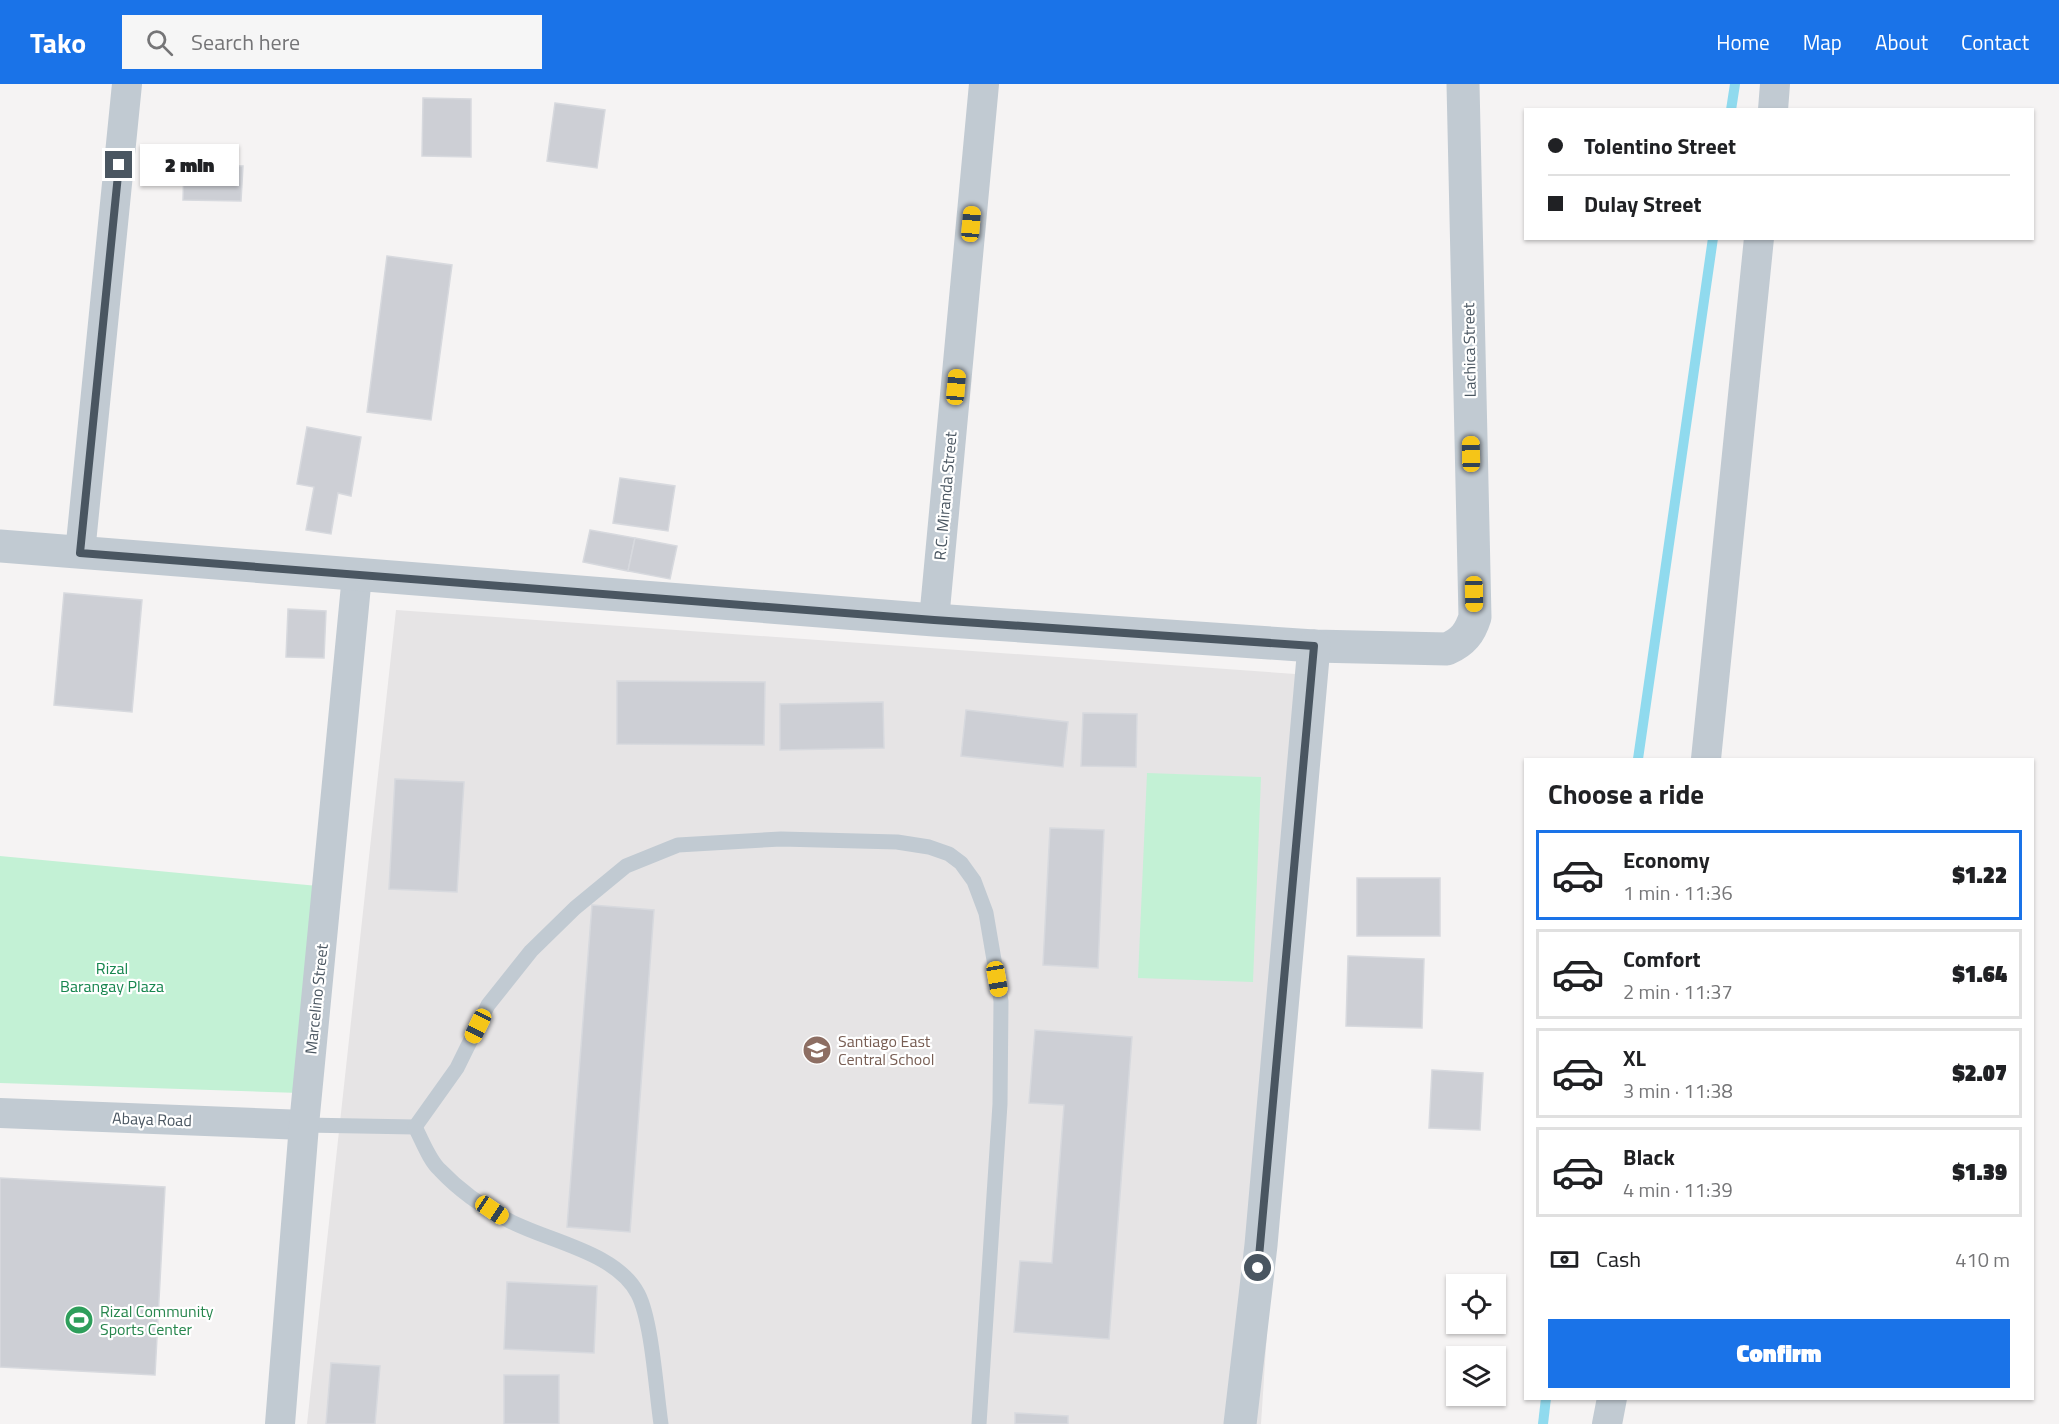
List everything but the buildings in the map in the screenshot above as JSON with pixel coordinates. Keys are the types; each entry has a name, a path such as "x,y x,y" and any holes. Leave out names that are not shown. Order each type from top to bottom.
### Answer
{"street":[{"path":"80,553 127,84"},
{"name":"R.C. Miranda Street","path":"934,620 984,84"},
{"name":"Lachica Street","path":"1314,646 1447,649 1464,639 1471,630 1475,617 1463,84"},
{"path":"1773,108 1775,84"},
{"path":"1706,758 1759,240"},
{"path":"0,546 934,620 1314,646 1261,1245 1240,1424"},
{"name":"Marcelino Street","path":"280,1424 304,1125 357,575"},
{"name":"Abaya Road","path":"0,1113 304,1125"},
{"path":"1607,1424 1612,1400"}],"lane":[{"path":"415,1127 458,1068 488,1005 531,951 574,908 626,866 678,844 781,838 897,842 929,847 948,854 961,863 974,881 982,903 1001,1001 1000,1104 979,1424"},
{"path":"304,1125 415,1127"},
{"path":"415,1127 438,1169 477,1201 506,1219 597,1258 629,1280 639,1295 644,1314 661,1424"}],"shaded area":[{"name":"Santiago East Central School","path":"396,610 1310,675 1261,1424 307,1424"}],"green space":[{"path":"1147,773 1261,777 1253,982 1138,978"},
{"name":"Rizal Barangay Plaza","path":"0,856 318,886 299,1093 0,1083"}],"waterway":[{"path":"1731,108 1735,84"},
{"path":"1638,758 1713,240"},
{"path":"1543,1424 1546,1400"}],"place":[{"name":"Santiago East Central School","path":"817,1050"},
{"name":"Rizal Community Sports Center","path":"79,1320"}],"route":[{"path":"119,165 80,553 934,620 1314,646 1258,1268"}]}
